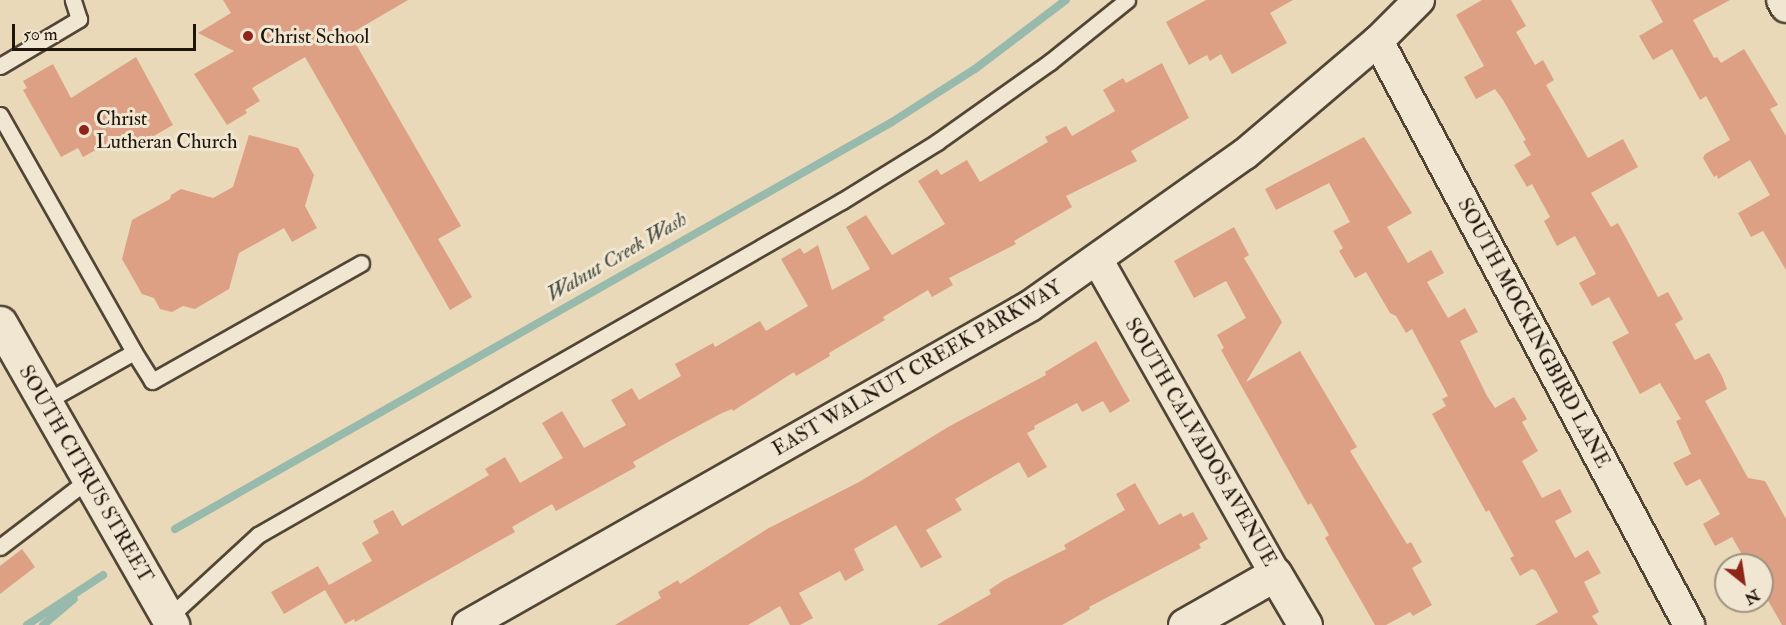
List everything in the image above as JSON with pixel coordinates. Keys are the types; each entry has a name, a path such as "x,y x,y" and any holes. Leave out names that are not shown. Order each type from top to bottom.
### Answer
{"main road":[{"name":"SOUTH CITRUS STREET","path":"0,322 170,622"},
{"path":"1185,625 1275,574"},
{"name":"SOUTH CALVADOS AVENUE","path":"1275,574 1305,625"}],"street":[{"name":"EAST WALNUT CREEK PARKWAY","path":"468,625 1030,306 1245,154 1378,41 1419,0"},
{"path":"1782,0 1786,7"},
{"name":"SOUTH MOCKINGBIRD LANE","path":"1378,41 1689,625"},
{"name":"SOUTH CALVADOS AVENUE","path":"1097,259 1275,574"}],"lane":[{"path":"0,66 79,19 73,0"},
{"path":"170,622 258,535 842,201 937,142 1050,62 1126,0"},
{"path":"0,117 152,381 361,263"},
{"path":"45,402 134,352"},
{"path":"0,548 89,479"}],"building":[{"path":"223,0 408,0 350,34 461,226 438,239 472,297 450,310 305,57 252,88 260,101 245,110 247,113 227,125 194,74 234,51 198,33 231,13"},
{"path":"1206,0 1293,0 1270,13 1287,43 1232,74 1221,54 1210,61 1207,55 1189,65 1166,22"},
{"path":"1482,0 1511,0 1526,26 1516,32 1535,65 1543,60 1554,80 1546,85 1588,158 1623,139 1638,167 1591,193 1611,227 1618,223 1658,297 1668,292 1683,319 1675,324 1695,360 1709,353 1722,376 1727,389 1705,401 1748,478 1765,481 1786,519 1786,625 1782,625 1774,611 1774,553 1741,553 1732,537 1715,546 1703,524 1720,514 1700,479 1686,486 1673,463 1691,454 1676,421 1681,419 1660,383 1640,394 1612,342 1629,333 1609,297 1592,306 1579,283 1596,274 1575,236 1557,246 1544,221 1550,217 1532,184 1527,187 1514,165 1531,155 1523,141 1526,140 1495,89 1476,99 1464,77 1484,66 1456,15"},
{"path":"1651,0 1730,0 1693,20 1714,58 1717,57 1721,63 1744,49 1778,105 1770,109 1786,136 1786,270 1763,231 1751,237 1738,213 1770,195 1750,160 1718,179 1717,175 1714,177 1703,158 1705,154 1730,140 1706,96 1700,100 1672,49 1653,60 1639,36 1663,22"},
{"path":"136,57 173,125 138,145 130,131 83,157 78,148 61,157 23,90 27,88 23,81 53,64 71,98"},
{"path":"1162,63 1189,118 1131,151 1137,161 1066,196 1072,207 1014,241 1016,244 949,278 953,285 932,297 928,290 883,317 885,320 829,353 830,356 796,376 794,372 733,411 732,409 722,413 668,442 633,462 636,467 556,511 552,504 512,527 515,532 355,622 354,619 345,624 325,590 284,614 271,592 318,566 329,585 372,561 362,543 379,533 373,521 393,510 402,526 489,475 485,469 505,457 520,483 563,458 542,423 562,411 584,448 626,425 611,400 632,388 639,400 681,376 675,364 713,343 715,347 760,321 766,331 808,306 781,259 800,248 804,254 818,245 832,290 870,269 846,227 866,215 892,255 945,224 918,181 937,169 941,175 967,160 980,182 1048,142 1045,137 1066,126 1072,136 1115,111 1103,90 1123,78 1126,83"},
{"path":"249,135 298,148 314,175 305,206 317,228 292,242 284,228 239,253 229,289 195,309 183,306 172,312 160,309 154,298 142,294 122,259 132,220 170,199 171,195 181,189 213,198 233,187"},
{"path":"1364,137 1412,213 1387,227 1408,263 1431,250 1444,273 1427,282 1448,318 1465,308 1478,332 1460,341 1487,396 1495,408 1514,397 1527,419 1522,422 1538,451 1522,461 1542,498 1560,489 1572,512 1555,521 1575,558 1588,550 1601,573 1584,582 1599,612 1592,616 1598,625 1535,625 1558,612 1536,571 1532,569 1520,576 1510,558 1514,556 1489,510 1486,512 1432,414 1446,406 1442,399 1448,396 1412,329 1406,333 1396,316 1390,313 1366,272 1355,278 1339,251 1343,248 1333,231 1350,222 1329,183 1276,210 1265,189"},
{"path":"1234,227 1249,255 1244,258 1282,322 1246,382 1300,351 1357,447 1350,451 1407,544 1411,542 1422,562 1412,568 1432,605 1413,616 1410,612 1386,625 1375,625 1325,538 1329,535 1311,503 1308,505 1221,350 1224,348 1217,335 1246,318 1226,281 1194,298 1174,261"},
{"path":"1096,341 1130,401 1110,413 1103,401 1082,412 1077,403 1034,426 1035,429 1027,433 1047,467 1028,478 1019,462 955,499 962,510 926,530 942,557 921,568 896,525 854,549 864,570 845,581 840,571 799,593 813,618 800,625 790,625 780,606 748,625 615,625 661,598 658,592 678,580 680,584 767,529 859,482 948,427 1046,375 1045,372"},
{"path":"1135,483 1159,525 1181,513 1183,517 1193,512 1208,539 1199,544 1201,548 1089,607 1090,609 1062,625 937,625 991,594 989,590 1004,580 1066,549 1064,545 1125,510 1116,494"},
{"path":"22,549 35,567 0,594 0,566"}],"waterway":[{"name":"Walnut Creek Wash","path":"175,529 892,122 975,69 1066,0"},
{"name":"Walnut Creek Wash","path":"27,625 103,575"},
{"path":"43,625 74,599"}],"place":[{"name":"Christ School","path":"248,36"},
{"name":"Christ Lutheran Church","path":"84,130"}]}
